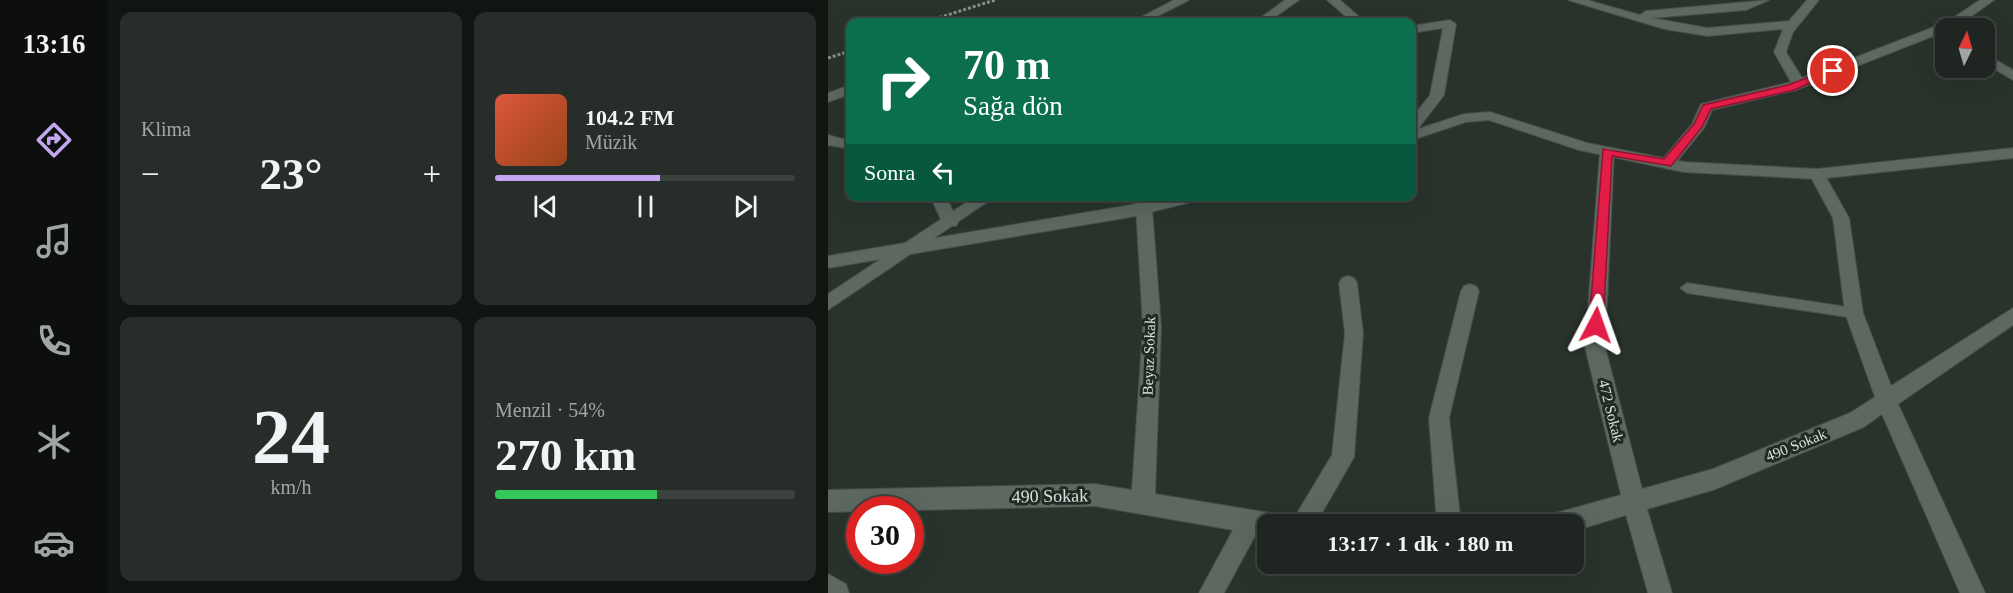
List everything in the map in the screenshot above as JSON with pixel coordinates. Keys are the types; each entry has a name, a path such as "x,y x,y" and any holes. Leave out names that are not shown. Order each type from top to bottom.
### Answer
{"street":[{"path":"1146,18 1183,0"},
{"path":"1266,18 1293,0"},
{"path":"1334,0 1354,18"},
{"path":"1574,0 1668,26 1707,32 1793,24"},
{"path":"1632,16 1746,7 1763,0"},
{"path":"1799,84 1780,52 1787,31 1813,0"},
{"path":"1962,18 1988,0"},
{"path":"1416,28 1449,24 1437,95 1416,122"},
{"path":"1667,164 1699,125 1707,107 1799,84 1935,33"},
{"path":"1995,64 2013,76"},
{"path":"828,98 846,91"},
{"path":"1416,135 1464,118 1490,116 1584,147 1667,164 1684,167 1817,174 2013,153"},
{"path":"828,140 846,144"},
{"name":"472 Sokak","path":"1607,152 1595,347 1634,502 1660,593"},
{"path":"1817,174 1841,218 1854,313 1886,400 1973,593"},
{"path":"940,201 950,222"},
{"path":"828,303 981,201"},
{"path":"828,262 1146,202"},
{"name":"Beyaz Sokak","path":"1143,503 1152,327 1146,202"},
{"path":"1309,514 1343,457 1347,391 1354,333 1348,283"},
{"path":"1448,514 1439,417 1470,291"},
{"name":"490 Sokak","path":"1584,517 1713,479 1857,420 2013,315"},
{"name":"490 Sokak","path":"828,501 1095,495 1257,522"},
{"path":"1211,593 1257,527"},
{"path":"828,586 837,593"}],"lane":[{"path":"1687,288 1854,313"}],"path":[{"path":"938,18 995,0"},
{"path":"828,58 846,52"}],"route":[{"path":"1596,325 1607,152 1667,164 1699,125 1707,107 1791,87 1833,71"}]}
